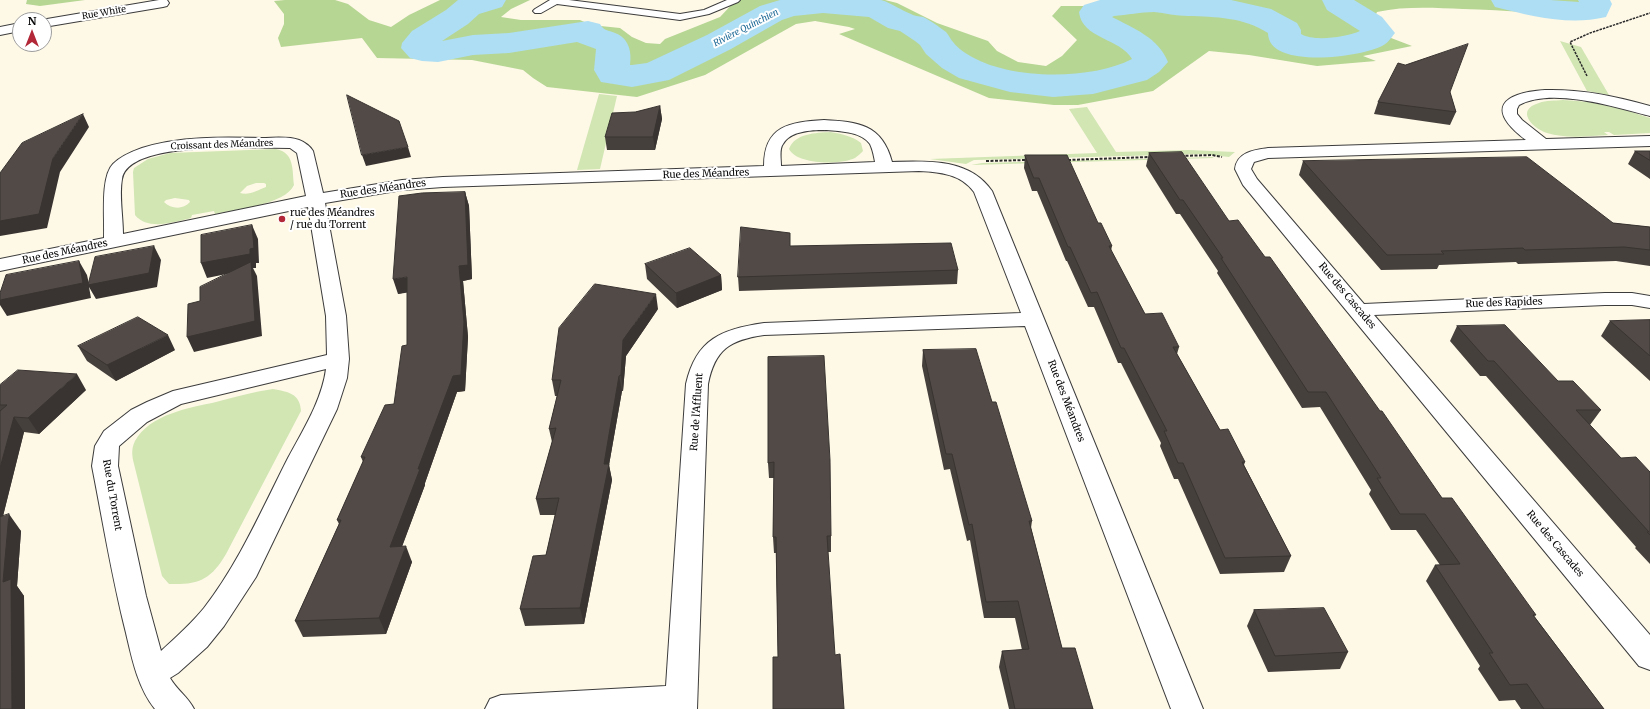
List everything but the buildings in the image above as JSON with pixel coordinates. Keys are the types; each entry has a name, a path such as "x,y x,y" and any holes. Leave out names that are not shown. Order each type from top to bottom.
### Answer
{"street":[{"name":"Rue White","path":"52,22 163,3"},
{"path":"0,31 12,29"},
{"path":"1542,144 1522,129 1511,115 1509,109 1512,103 1516,100 1525,97 1548,94 1576,95 1611,101 1650,111"},
{"path":"773,172 774,147 778,139 789,132 799,129 827,125 848,127 868,135 878,145 885,167"},
{"name":"Rue des Cascades","path":"1650,140 1276,152 1256,155 1248,159 1243,166 1246,177 1650,657"},
{"name":"Croissant des Méandres","path":"113,242 113,180 115,173 118,167 125,162 158,148 204,144 270,142 294,144 305,151 316,200"},
{"name":"Rue des Méandres","path":"0,265 379,188 443,182 919,166 941,168 967,175 977,182 983,191 1187,709"},
{"path":"152,672 167,664 196,638 214,617 246,569 330,397 336,378 338,359 336,316 316,200"},
{"name":"Rue des Rapides","path":"1358,310 1599,299 1632,299 1650,302"},
{"name":"Rue de l'Affluent","path":"682,704 697,384 702,365 711,350 724,340 733,336 764,329 1034,319"},
{"name":"Rue du Torrent","path":"178,709 163,695 156,684 136,622 105,466 107,446 113,437 139,416 174,399 234,383 338,359"},
{"path":"501,709 682,704"}],"lane":[{"path":"538,11 555,1 680,17 700,14 735,0"}],"path":[{"path":"1589,79 1570,42 1590,33 1650,13"},
{"path":"1174,157 1212,155 1226,158"},
{"path":"1067,160 1151,157"},
{"path":"981,161 1028,160"}],"green space":[{"path":"27,0 85,0 40,6 26,4"},
{"path":"335,0 348,4 369,20 391,27 409,15 440,0 530,0 511,9 501,17 521,20 580,20 591,25 620,28 632,37 646,43 660,44 665,39 720,17 736,0 885,0 897,3 937,23 988,41 997,51 1018,62 1046,66 1062,56 1077,40 1052,16 1061,6 1109,6 1103,0 1598,0 1598,4 1606,11 1591,17 1441,8 1409,8 1388,10 1377,12 1373,21 1378,33 1412,46 1363,56 1376,61 1317,66 1249,55 1209,51 1153,91 1078,105 1054,105 989,98 839,34 855,29 815,21 796,24 705,75 637,97 547,87 523,70 472,60 377,58 362,38 281,47 278,38 284,24 284,14 274,1"},
{"path":"1560,41 1581,47 1609,95 1587,91"},
{"path":"599,94 617,96 600,169 577,170"},
{"path":"1563,100 1607,106 1650,118 1650,133 1614,135 1609,132 1604,132 1608,135 1577,137 1562,136 1541,131 1528,119 1528,110 1532,106 1545,101"},
{"path":"1087,107 1116,152 1189,150 1235,152 1229,157 1203,154 974,160 966,164 930,159 1097,153 1069,109"},
{"path":"830,132 847,136 858,141 861,143 863,151 855,158 848,160 840,162 820,162 801,158 789,149 796,140 801,137"},
{"path":"276,149 287,154 290,158 294,185 289,192 281,197 259,205 215,214 214,211 192,215 191,218 169,223 147,223 140,220 135,215 134,168 148,159 170,153","holes":["256,183 264,183 266,184 266,187 250,193 240,193 247,186","175,198 189,200 190,202 187,205 177,208 164,202"]},
{"path":"1214,158 971,165 982,163"},
{"path":"273,389 292,394 296,397 301,411 226,554 215,570 203,579 196,582 169,584 162,576 134,464 132,452 135,441 150,424 160,418 182,410"}],"waterway":[{"name":"Rivière Quinchien","path":"491,0 468,7 457,17 424,38 419,43 418,48 422,51 438,52 473,45 509,43 588,31 588,35 604,40 613,49 614,57 612,70 614,74 632,76 656,72 719,42 771,13 791,7 823,4 875,8 899,21 911,24 927,34 935,40 938,47 954,61 972,70 1010,81 1053,86 1093,83 1134,72 1150,62 1144,50 1096,19 1095,12 1109,7 1153,3 1186,7 1214,7 1229,9 1260,16 1271,21 1285,30 1284,35 1286,39 1293,44 1304,47 1333,48 1347,46 1361,43 1378,33 1370,23 1343,7 1337,0"},
{"name":"Rivière Quinchien","path":"1506,0 1550,10 1574,12 1595,10 1597,4 1593,0"}],"place":[{"name":"rue des Méandres / rue du Torrent","path":"282,219"}]}
